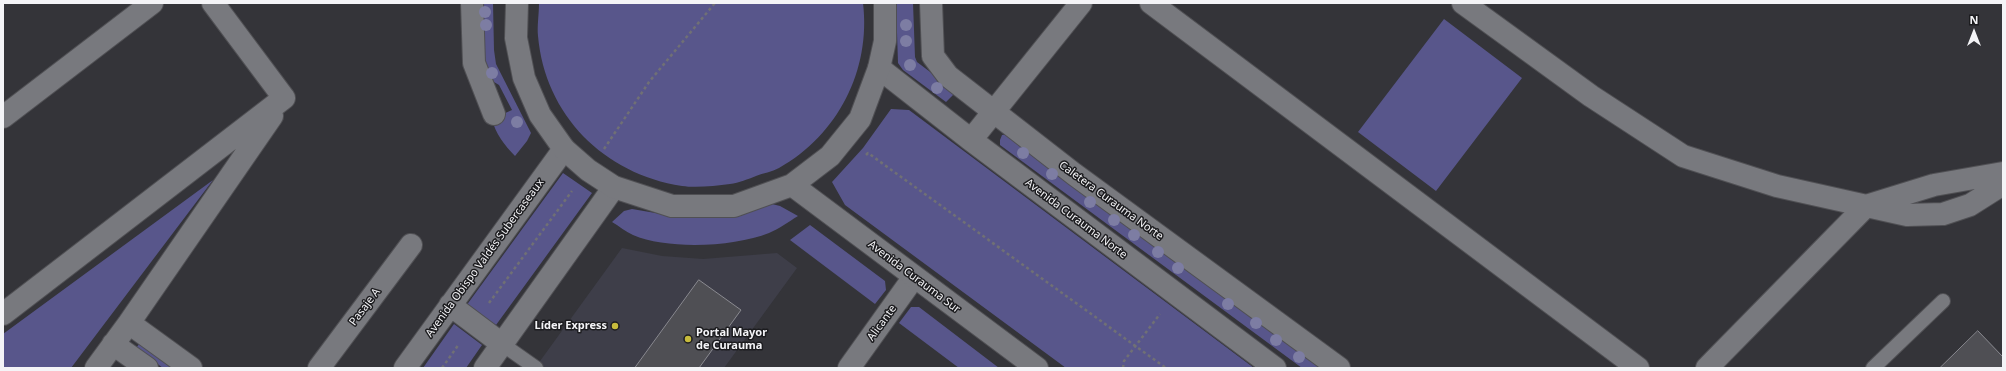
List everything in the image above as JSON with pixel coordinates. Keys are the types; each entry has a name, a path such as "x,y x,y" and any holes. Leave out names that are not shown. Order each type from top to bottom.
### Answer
{"street":[{"path":"3,117 152,3"},
{"path":"213,3 284,98"},
{"path":"472,3 474,63 494,114"},
{"path":"517,3 516,38 524,78 540,116 564,149 588,170 614,187 672,206 734,206 792,185 830,156 860,119 879,68 885,41 885,3"},
{"name":"Caletera Curauma Norte","path":"931,3 933,56 948,76 1074,174 1339,368"},
{"path":"971,140 1082,3"},
{"path":"1152,3 1638,368"},
{"path":"1463,3 1590,96 1683,156 1777,186 1907,215 1943,214 1970,205 2003,184"},
{"name":"Avenida Curauma Norte","path":"879,68 971,140 1275,368"},
{"path":"3,314 284,98"},
{"path":"96,368 129,323 284,98"},
{"name":"Avenida Obispo Valdés Subercaseaux","path":"405,368 564,149"},
{"path":"1707,368 1866,206 1934,185 2003,173"},
{"name":"Avenida Curauma Sur","path":"792,185 1037,368"},
{"path":"485,368 614,187"},
{"name":"Pasaje A","path":"319,368 411,245"},
{"name":"Alicante","path":"849,368 914,277"},
{"path":"450,306 502,344"},
{"path":"129,323 191,368"},
{"path":"114,344 147,368"}],"lane":[{"path":"1873,368 1943,301"},
{"path":"502,344 536,368"}],"path":[{"path":"442,368 621,125 649,82 715,3"},
{"path":"868,153 1166,368"}],"shaded area":[{"path":"479,3 493,3 494,50 496,64 531,133 527,141 515,156 501,139 495,129 492,119 512,110 499,85 489,79 483,68"},
{"path":"539,3 863,3 864,28 862,52 855,76 846,98 834,119 818,138 800,154 779,168 737,183 693,187 682,186 654,179 628,169 604,154 583,136 566,115 552,91 543,65 538,36"},
{"path":"896,3 913,3 915,57 917,62 954,90 953,95 946,102 903,70 898,63"},
{"path":"1444,19 1522,78 1436,191 1358,132"},
{"path":"891,109 909,110 1254,368 1066,368 845,205 832,182 863,148"},
{"path":"1009,134 1328,368 1302,368 1000,145 1002,135"},
{"path":"563,173 592,193 496,325 466,306"},
{"path":"213,180 71,368 3,368 3,334"},
{"path":"772,204 780,206 798,216 769,233 755,238 720,244 682,245 647,240 630,234 612,222 624,211 632,209 679,217"},
{"path":"810,225 885,281 886,290 875,304 790,240"},
{"path":"622,248 662,256 703,259 777,253 797,268 724,368 535,368"},
{"path":"911,307 919,307 999,368 959,368 899,323"},
{"path":"454,324 482,345 466,368 423,368"},
{"path":"140,343 175,368 163,368 136,348"}],"building":[{"name":"Portal Mayor de Curauma","path":"699,280 741,310 699,368 635,368"},
{"path":"1978,331 2003,357 2003,368 1940,368"}],"place":[{"name":"Líder Express","path":"615,326"},
{"name":"Portal Mayor de Curauma","path":"688,339"}]}
